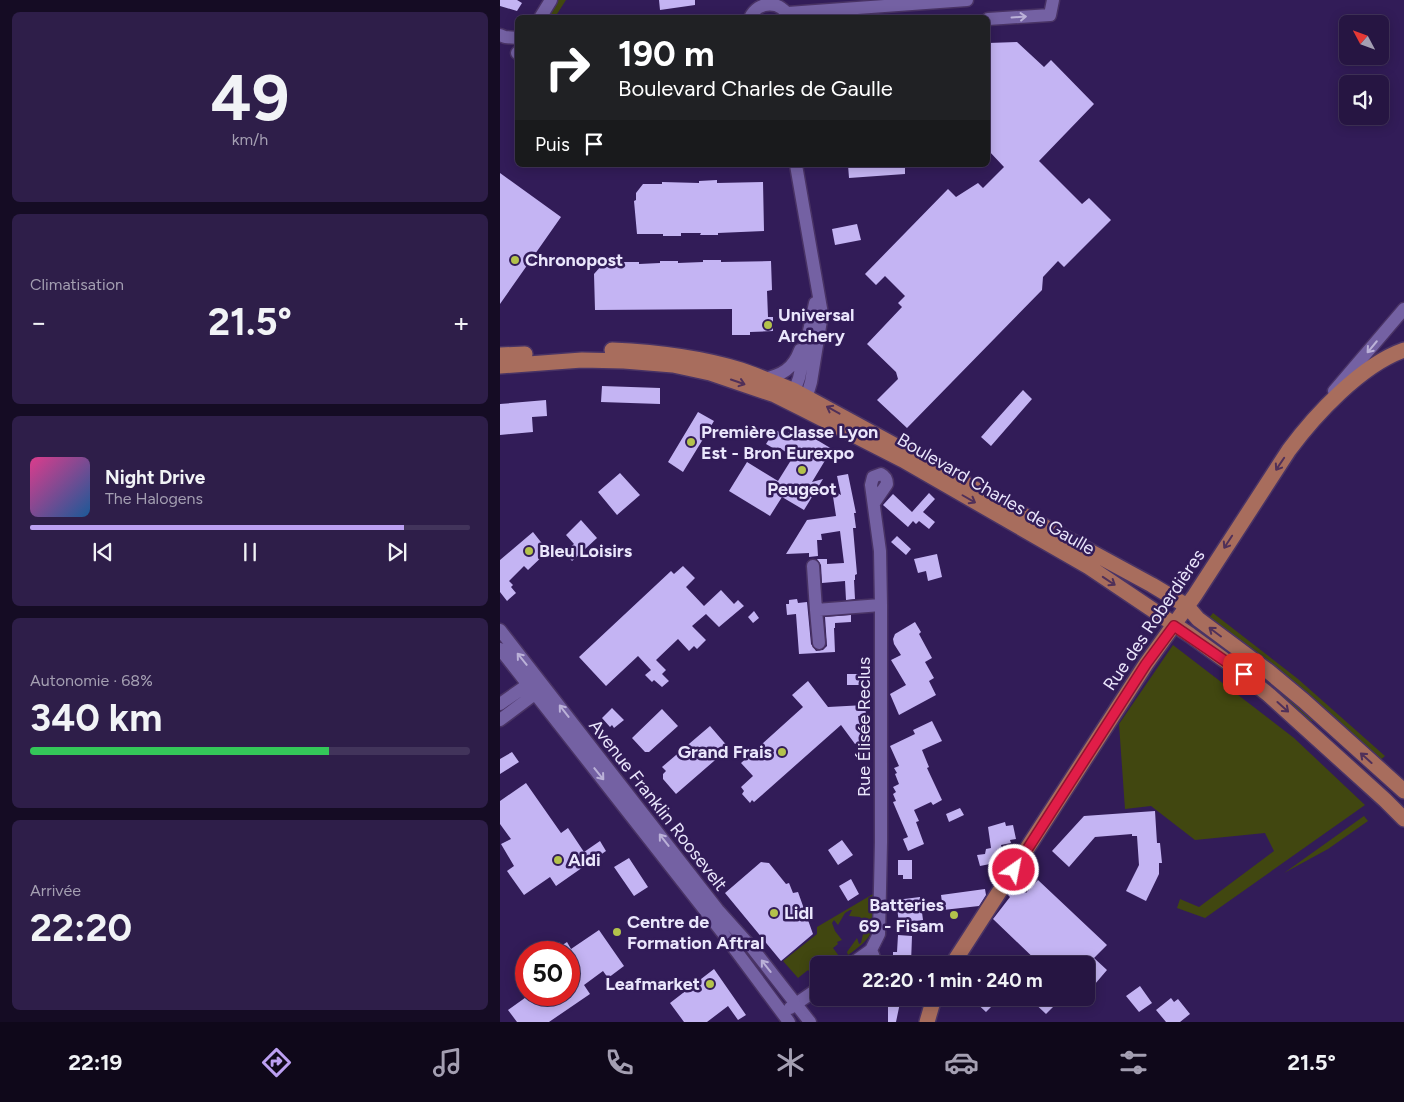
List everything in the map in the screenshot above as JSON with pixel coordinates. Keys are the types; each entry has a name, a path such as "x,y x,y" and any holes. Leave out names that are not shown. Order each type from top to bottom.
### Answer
{"main road":[{"name":"Boulevard Charles de Gaulle","path":"500,355 605,350 642,351 704,360 764,379 1089,568 1230,664 1270,695 1404,819"},
{"path":"1306,428 1349,385 1370,368 1394,353 1404,350"},
{"name":"Boulevard Charles de Gaulle","path":"500,366 582,360 624,360 673,365 710,373 775,395 799,400"},
{"path":"799,400 1152,585 1187,606 1198,619 1304,700 1404,790 1385,800"},
{"name":"Rue des Roberdières","path":"958,956 1141,672 1174,626 1255,501 1306,428"},
{"path":"927,1022 932,1006"},
{"path":"936,1022 940,1006"}],"street":[{"path":"542,15 552,0"},
{"path":"752,15 756,8 766,1 779,4 789,15 967,0"},
{"path":"990,20 1050,15 1053,0"},
{"path":"500,35 515,38"},
{"path":"796,167 822,314 799,400"},
{"path":"799,400 815,310 817,277"},
{"name":"Rue des Roberdières","path":"1306,428 1327,399 1404,309"},
{"path":"764,379 786,372 798,358 815,310"},
{"name":"Rue Élisée Reclus","path":"871,950 878,934 881,842 880,551 874,503"},
{"path":"813,566 819,643"},
{"path":"816,610 881,604"},
{"name":"Avenue Franklin Roosevelt","path":"500,630 536,686 786,1018"},
{"name":"Avenue Franklin Roosevelt","path":"500,649 536,686 718,910 753,949 810,1022"},
{"path":"500,704 536,686"},
{"path":"500,720 536,686"},
{"path":"670,866 678,869 686,878 691,876"},
{"path":"863,956 871,950 874,956"},
{"path":"786,1018 796,1004 810,994"}],"green space":[{"path":"555,0 566,0 557,15 547,15"},
{"path":"1213,613 1298,679 1385,756 1378,762 1208,619"},
{"path":"1190,626 1250,670 1261,672 1371,768 1369,771 1317,722 1307,720"},
{"path":"1173,645 1294,738 1365,805 1205,918 1177,908 1180,899 1199,907 1274,851 1265,833 1195,840 1151,806 1125,809 1119,724"},
{"path":"1364,816 1368,821 1328,849 1284,873"},
{"path":"873,894 872,929 865,941 848,955 847,952 857,938 859,944 861,943 863,934 861,923 868,924 860,917 849,916 852,910 850,910 845,913 838,925 834,920 832,923 842,940 837,942 838,944 833,948 839,956 810,956 810,973 808,970 798,978 783,961 817,934 817,927"}],"building":[{"path":"500,0 517,0 522,3 517,11 500,6"},
{"path":"659,0 695,0 695,5 660,10"},
{"path":"1017,42 1044,67 1051,60 1094,104 1039,161 1082,204 1089,198 1111,220 1064,267 1058,261 1043,277 1042,290 907,428 877,400 898,379 896,372 867,344 902,307 898,303 905,296 885,276 876,285 865,274 948,189 956,197 978,183 983,188 1004,167 990,152 990,43"},
{"path":"848,167 905,167 905,174 849,178"},
{"name":"Chronopost","path":"500,173 561,217 500,304"},
{"path":"717,180 717,183 763,182 764,231 718,233 718,235 681,233 681,236 637,234 634,201 636,200 636,193 643,184 662,184 662,182 699,183 699,181"},
{"path":"857,224 861,240 835,245 832,229"},
{"path":"703,260 721,260 721,262 771,261 772,290 767,291 768,317 773,317 773,331 750,332 750,335 732,335 732,309 595,310 594,274 602,265 621,264 621,262 639,262 639,264 660,263 660,261 678,261 678,263 703,262"},
{"path":"602,386 660,388 660,404 601,402"},
{"path":"1023,390 1032,399 991,446 981,437"},
{"path":"546,400 547,416 532,417 533,432 500,435 500,404"},
{"name":"Première Classe Lyon Est - Bron Eurexpo","path":"698,412 714,421 683,472 668,462"},
{"name":"Peugeot","path":"775,430 787,435 789,432 807,434 832,449 812,482 823,479 804,510 782,497 770,516 729,491 747,462 778,481 793,457 780,448 778,451 766,444"},
{"path":"620,473 640,495 617,515 598,492"},
{"path":"848,474 856,513 854,513 856,528 853,528 857,574 854,580 855,599 846,600 845,581 822,583 821,565 817,559 827,559 827,564 844,563 840,531 821,534 822,540 817,540 818,556 809,557 809,553 786,554 807,520 836,516 832,490 841,495 837,476"},
{"path":"929,493 935,499 923,512 935,522 929,529 919,521 916,524 913,521 908,527 883,505 893,494 912,512"},
{"path":"581,520 597,538 572,561 567,555 568,549 574,544 566,535"},
{"path":"533,532 548,551 528,570 524,566 509,581 516,593 507,601 500,592 500,560"},
{"path":"897,536 911,549 906,555 891,542"},
{"path":"937,554 942,577 928,581 926,571 918,573 914,559"},
{"path":"683,566 695,578 686,587 704,606 721,590 734,604 738,600 744,606 719,627 706,614 692,626 706,640 697,649 694,646 689,651 678,639 656,660 666,670 662,674 669,681 662,687 654,680 652,682 645,675 651,670 638,656 606,686 579,657 671,571 674,574"},
{"path":"797,599 798,603 807,602 811,644 816,651 823,650 827,646 825,617 851,615 851,622 835,623 835,652 799,654 796,614 787,615 786,604 789,604 789,600"},
{"path":"754,611 759,618 753,623 748,617"},
{"path":"915,622 921,632 919,634 932,658 925,662 934,678 929,681 936,695 899,715 890,694 906,685 891,660 901,655 893,639 895,634"},
{"path":"847,674 860,674 860,685 847,685"},
{"name":"Grand Frais","path":"808,681 828,707 865,705 866,715 858,716 862,733 868,732 870,741 855,744 841,725 754,802 752,800 750,803 742,794 744,791 741,787 753,776 741,763 803,707 792,695"},
{"path":"612,708 624,720 614,728 612,725 610,727 602,718"},
{"path":"662,709 678,726 649,752 645,752 632,738"},
{"path":"932,721 942,741 922,750 929,767 927,768 942,800 933,805 931,802 914,810 919,821 916,822 924,844 908,851 903,839 908,837 893,802 896,801 893,794 896,792 893,787 899,784 894,768 899,766 890,746 915,734 913,730"},
{"path":"710,726 729,748 676,794 663,779 663,774 666,771 662,767"},
{"path":"512,752 519,762 500,774 500,759"},
{"path":"526,783 561,833 568,828 584,852 600,841 606,851 556,886 550,877 524,895 507,871 514,866 501,844 511,839 500,824 500,801"},
{"path":"960,808 964,815 949,822 946,814"},
{"path":"1155,811 1157,843 1160,843 1162,863 1159,863 1159,874 1146,901 1126,891 1139,865 1137,836 1132,836 1132,834 1095,837 1069,867 1052,851 1084,816"},
{"path":"1005,822 1006,826 1013,825 1016,839 1010,840 1011,843 1001,845 1004,858 999,859 1000,862 980,866 977,855 985,854 986,849 991,848 988,827"},
{"path":"842,840 853,855 838,865 828,850"},
{"path":"629,858 648,887 634,896 614,867"},
{"path":"898,860 912,860 912,879 903,879 903,875 898,875"},
{"name":"Lidl","path":"761,862 769,863 786,884 789,883 793,893 798,892 813,934 781,961 725,893"},
{"path":"851,879 859,894 848,901 839,886"},
{"path":"1038,880 1107,945 1095,957 1032,956 993,919 1010,897 1008,895 1016,884 1026,893"},
{"path":"985,889 986,895 979,906 943,910 941,895"},
{"path":"920,897 923,920 899,923 896,900"},
{"path":"599,930 624,966 608,978 603,971 584,985 590,994 580,1001 580,943"},
{"path":"898,935 912,936 911,956 893,956 893,952 897,952"},
{"path":"1095,959 1107,970 1095,984"},
{"name":"Leafmarket","path":"714,969 746,1015 738,1020 728,1006 707,1022 684,1022 670,1003"},
{"path":"1140,986 1152,1003 1139,1012 1126,996"},
{"path":"1171,998 1174,1002 1178,999 1190,1014 1180,1022 1166,1022 1156,1010"},
{"path":"515,1005 572,1006 549,1022 517,1022 508,1010"},
{"path":"888,1006 899,1006 896,1022 888,1022"},
{"path":"980,1006 992,1006 986,1012"},
{"path":"1038,1006 1054,1006 1046,1014"}],"place":[{"name":"Chronopost","path":"515,260"},
{"name":"Universal Archery","path":"768,325"},
{"name":"Première Classe Lyon Est - Bron Eurexpo","path":"691,442"},
{"name":"Peugeot","path":"802,470"},
{"name":"Bleu Loisirs","path":"529,551"},
{"name":"Grand Frais","path":"782,752"},
{"name":"Aldi","path":"558,860"},
{"name":"Lidl","path":"774,913"},
{"name":"Batteries 69 - Fisam","path":"954,915"},
{"name":"Centre de Formation Aftral","path":"617,932"},
{"name":"Leafmarket","path":"710,984"}],"route":[{"path":"1014,870 1146,664 1174,626 1190,635 1244,674"}]}
